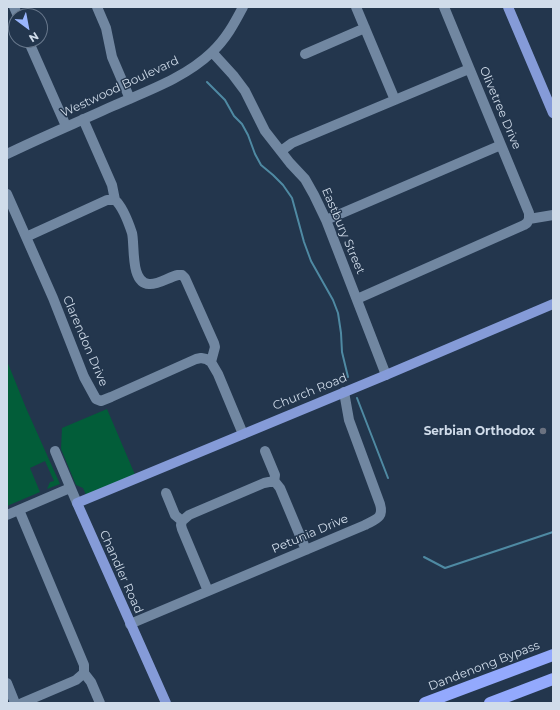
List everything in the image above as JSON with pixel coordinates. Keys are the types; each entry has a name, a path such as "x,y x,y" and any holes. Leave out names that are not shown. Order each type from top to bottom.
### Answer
{"highway":[{"name":"Dandenong Bypass","path":"425,703 553,655"},
{"path":"490,703 553,679"}],"main road":[{"path":"508,7 553,113"},
{"name":"Church Road","path":"77,503 553,304"},
{"name":"Chandler Road","path":"77,503 166,703"}],"street":[{"path":"97,7 106,28 112,57 130,99"},
{"name":"Westwood Boulevard","path":"7,154 66,126 161,85 187,71 202,61 221,43 243,7"},
{"path":"356,7 395,100"},
{"name":"Olivetree Drive","path":"444,7 529,213 529,219"},
{"path":"305,54 365,28"},
{"path":"32,48 66,126"},
{"name":"Eastbury Street","path":"212,52 245,91 265,131 305,179 314,195 326,220 386,375"},
{"path":"281,152 292,143 469,69"},
{"path":"83,119 112,185 115,200 121,206 132,232 134,264 138,277 141,281 148,284 153,284 178,275 182,275 185,278 214,343 215,347 212,362 243,434"},
{"path":"326,220 501,144"},
{"name":"Clarendon Drive","path":"7,194 53,298 84,377 96,399 101,401 201,358 212,362"},
{"path":"26,237 107,200 115,200"},
{"path":"357,299 524,225 529,219 553,215"},
{"name":"Petunia Drive","path":"130,624 374,521 379,516 382,512 380,504 349,420 344,392"},
{"name":"Chandler Road","path":"55,451 77,503"},
{"path":"265,451 275,475 274,482"},
{"path":"208,591 182,529 182,521 189,515 267,482 274,482 280,488 306,550"},
{"path":"7,515 70,488"},
{"path":"166,492 176,514 182,521"},
{"path":"19,510 84,665 84,673 91,682 100,703"},
{"path":"22,703 76,680 84,673"},
{"path":"7,683 15,703"}],"green space":[{"path":"7,361 60,484 47,489 50,482 54,481 45,461 30,468 40,492 7,506"},
{"path":"107,409 136,477 87,497 83,488 76,485 61,449 62,428"}],"waterway":[{"path":"207,82 225,100 234,116 242,124 261,165 283,185 292,198 304,242 311,261 333,300 338,313 342,352 348,377"},
{"path":"357,398 388,478"},
{"path":"424,557 445,568 553,532"}],"place":[{"name":"Serbian Orthodox","path":"543,431"}]}
